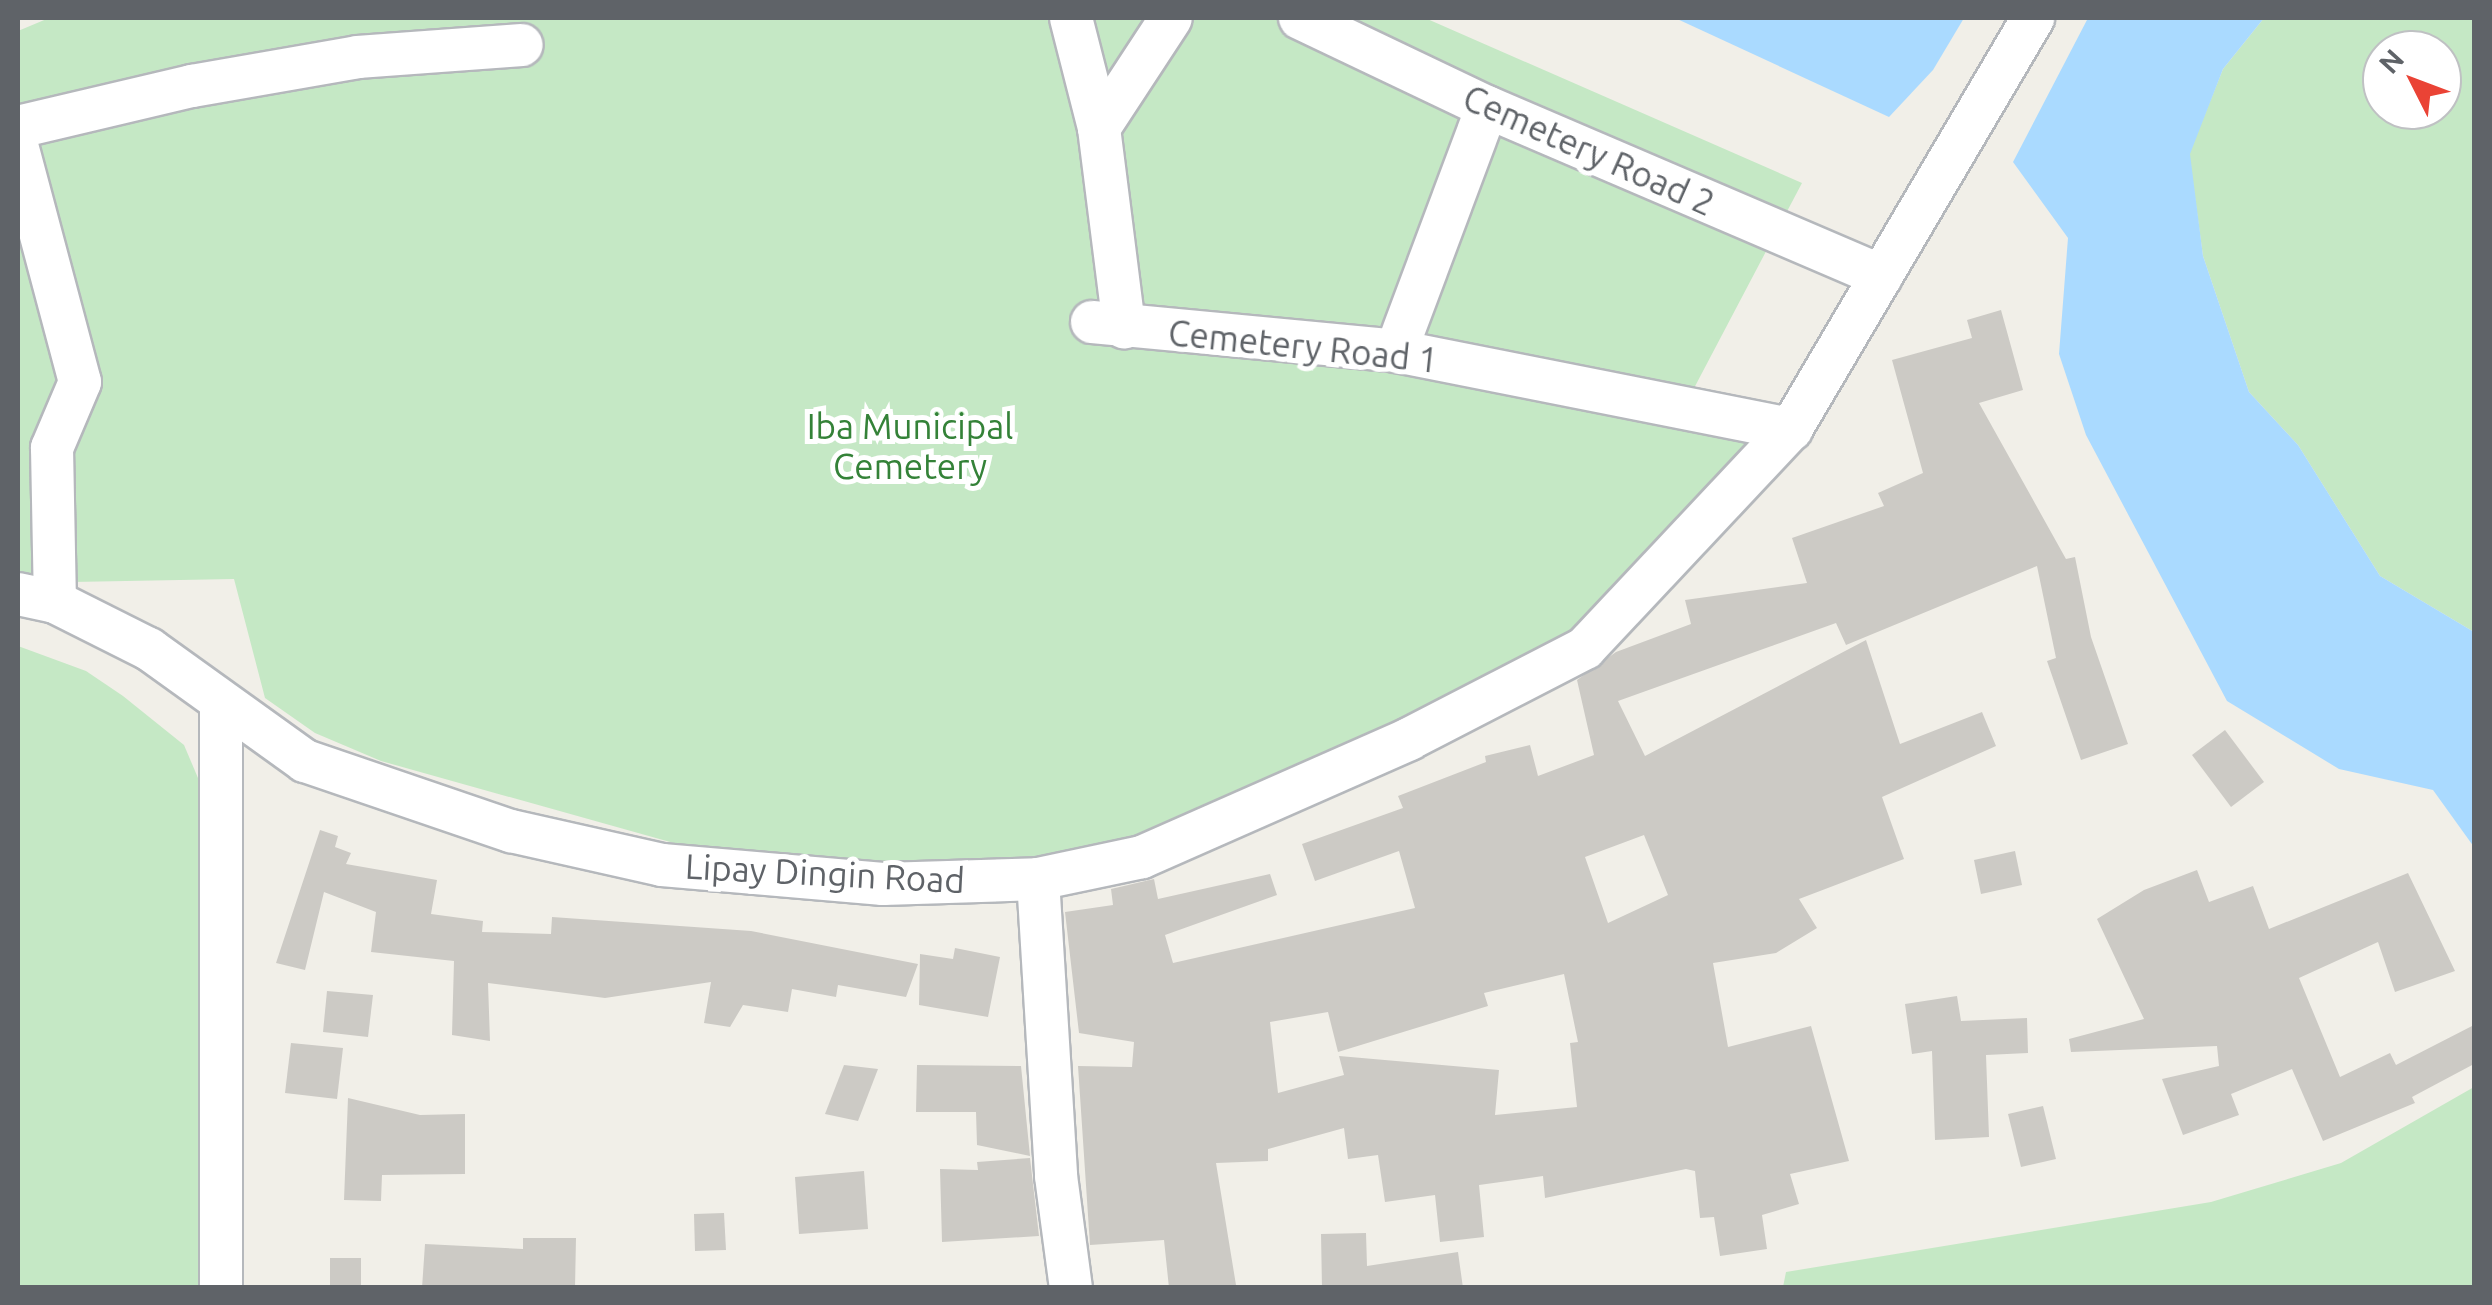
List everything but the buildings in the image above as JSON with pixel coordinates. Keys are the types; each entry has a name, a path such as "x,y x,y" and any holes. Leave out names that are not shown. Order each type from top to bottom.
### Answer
{"street":[{"name":"Cemetery Road 1","path":"1071,18 1099,128 1108,324 1396,351 1790,429"},
{"path":"1099,128 1171,18"},
{"name":"Cemetery Road 2","path":"1300,18 1487,106 1881,276"},
{"name":"Lipay Dingin Road","path":"36,598 149,650 306,761 427,808 662,865 884,884 1038,879 1142,858 1409,740 1585,648 1790,429 2031,20"},
{"path":"18,127 192,86 339,60 522,45"},
{"path":"1396,351 1487,106"},
{"path":"18,149 80,382 52,448 36,598"},
{"path":"221,704 221,1288"},
{"path":"1038,879 1056,1176 1071,1288"}],"green space":[{"name":"Iba Municipal Cemetery","path":"49,18 1425,18 1802,183 1682,411 1770,430 1568,644 1134,849 881,875 688,847 381,761 315,733 265,698 234,579 18,583 18,31"},
{"path":"2264,18 2474,18 2474,632 2380,576 2298,445 2249,392 2203,256 2189,154 2223,69"},
{"path":"18,646 86,671 123,696 184,745 198,778 207,1287 18,1288"},
{"path":"2474,1087 2474,1287 1783,1287 1786,1272 2211,1202 2341,1163"}],"water":[{"path":"1675,18 1964,18 1933,70 1889,117"},
{"path":"2088,18 2264,18 2223,69 2190,154 2203,256 2249,392 2298,445 2380,576 2474,632 2474,847 2433,790 2339,769 2227,701 2086,435 2059,354 2068,238 2013,162"}]}
